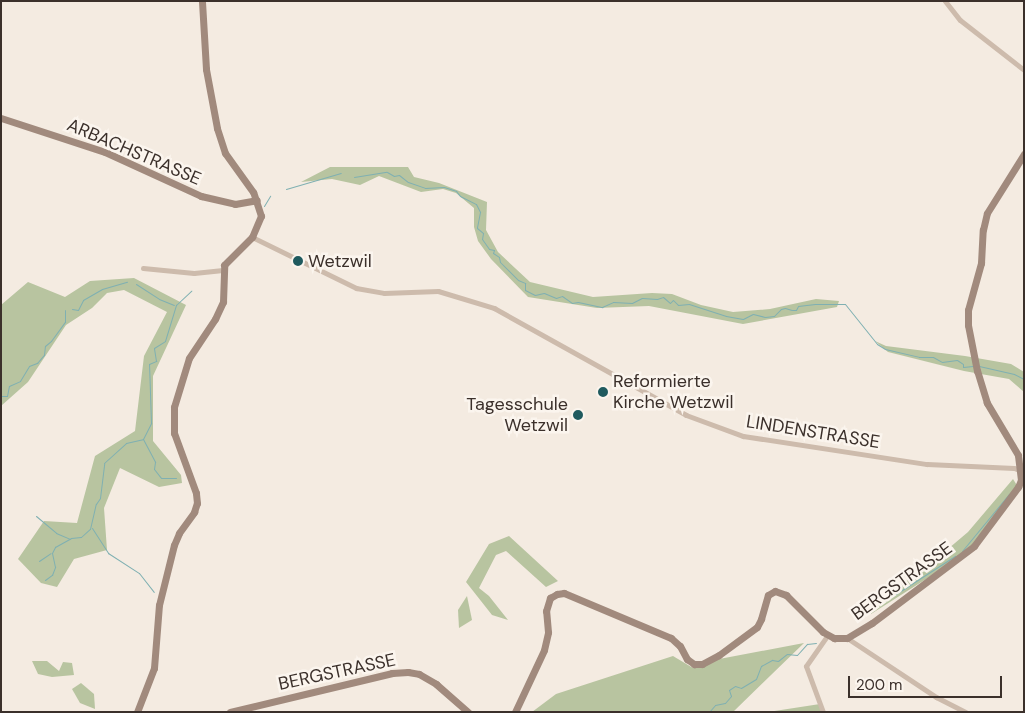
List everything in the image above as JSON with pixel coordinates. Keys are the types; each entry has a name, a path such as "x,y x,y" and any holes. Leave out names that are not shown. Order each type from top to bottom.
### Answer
{"street":[{"path":"137,712 154,668 159,605 174,545 194,512 197,503 196,493 174,433 174,407 189,358 215,319 222,302 223,270 227,261 252,237 261,216 257,200 250,186 225,153 217,128 206,69 202,1"},
{"path":"945,1 960,20 1024,70"},
{"name":"ARBACHSTRASSE","path":"1,118 105,152 201,196 235,204 257,200"},
{"name":"BERGSTRASSE","path":"828,635 834,638 847,638 872,623 974,546 1021,485 1022,472 1018,455 996,421 977,371 968,325 968,310 981,263 983,230 987,213 1024,154"},
{"name":"LINDENSTRASSE","path":"252,237 356,288 384,293 438,291 494,308 686,415 743,436 927,464 1014,468 1022,472"},
{"path":"143,268 192,273 223,270"},
{"path":"515,712 544,650 548,632 546,611 550,598 557,594 564,593 671,638 680,646 687,659 694,664 702,664 757,627 768,594 775,591 786,595 828,635 806,666 823,712"},
{"path":"847,638 936,697 965,712"},
{"name":"BERGSTRASSE","path":"230,712 392,673 408,672 418,674 436,684 468,712"}],"green space":[{"path":"330,167 408,167 414,177 439,183 487,202 486,230 498,252 530,282 593,297 652,293 672,294 701,305 733,312 770,309 816,299 839,301 837,307 743,324 649,306 597,308 528,297 491,259 478,241 474,227 474,208 456,193 443,189 421,192 379,176 360,185 332,179 301,182"},
{"path":"134,278 186,305 153,376 153,441 181,475 182,483 159,487 120,468 104,508 107,550 74,559 57,587 41,583 18,559 44,521 77,523 95,456 135,431 144,356 167,312 124,290 107,293 92,308 66,325 28,382 1,406 1,305 28,282 65,297 90,281"},
{"path":"875,341 886,346 1011,364 1024,372 1024,392 1009,379 964,371 888,352"},
{"path":"1013,479 1018,487 985,533 953,562 871,614 871,599 916,576 968,532"},
{"path":"509,536 558,581 546,587 506,551 496,555 479,588 489,596 508,620 492,615 466,582 489,544"},
{"path":"467,596 472,620 459,628 458,610"},
{"path":"804,643 733,712 532,712 556,694 673,656 693,668 714,660"},
{"path":"32,661 47,661 59,671 63,662 72,663 74,675 52,677 38,674"},
{"path":"81,683 94,694 95,709 80,703 72,689"},
{"path":"820,704 823,712 768,712"}],"waterway":[{"path":"354,177 387,172 394,176 399,175 408,182 425,188 444,187 456,191 460,196 476,204 480,212 477,228 483,233 482,239 489,249 494,250 493,253 499,257 500,262 518,280 525,283 525,290 535,295 544,293 556,298 562,296 572,303 578,302 602,307 613,302 632,303 642,298 657,299 663,297 670,303 673,300 678,305 689,304 726,316 743,319 753,314 765,317 774,316 781,309 796,310 798,306 845,304 877,344 885,349 919,357 933,357 942,362 957,360 963,364 963,367 973,366"},
{"path":"286,189 341,173"},
{"path":"264,206 270,196"},
{"path":"72,309 78,310 83,300 102,289 127,282"},
{"path":"136,284 159,299 174,305"},
{"path":"45,580 52,575 55,567 52,553 55,547 71,538 81,537 90,529 96,504 100,498 104,463 126,443 143,439 151,423 149,364 156,361 154,348 165,341 176,305 191,291"},
{"path":"1,396 7,396 9,386 20,381 29,366 37,363 44,355 45,346 65,322 65,310"},
{"path":"979,366 1014,374 1024,379"},
{"path":"143,439 155,462 154,469 161,478 176,478"},
{"path":"962,551 1009,494"},
{"path":"36,516 56,533 70,539"},
{"path":"92,528 108,553 139,573 154,592"},
{"path":"39,561 51,553"},
{"path":"857,606 888,599 955,556"},
{"path":"709,712 715,705 725,703 731,696 729,690 735,686 741,688 756,679 761,666 772,660 778,661 787,654 797,655 807,644 816,643"}],"place":[{"name":"Wetzwil","path":"298,261"},
{"name":"Reformierte Kirche Wetzwil","path":"603,392"},
{"name":"Tagesschule Wetzwil","path":"578,415"}]}
